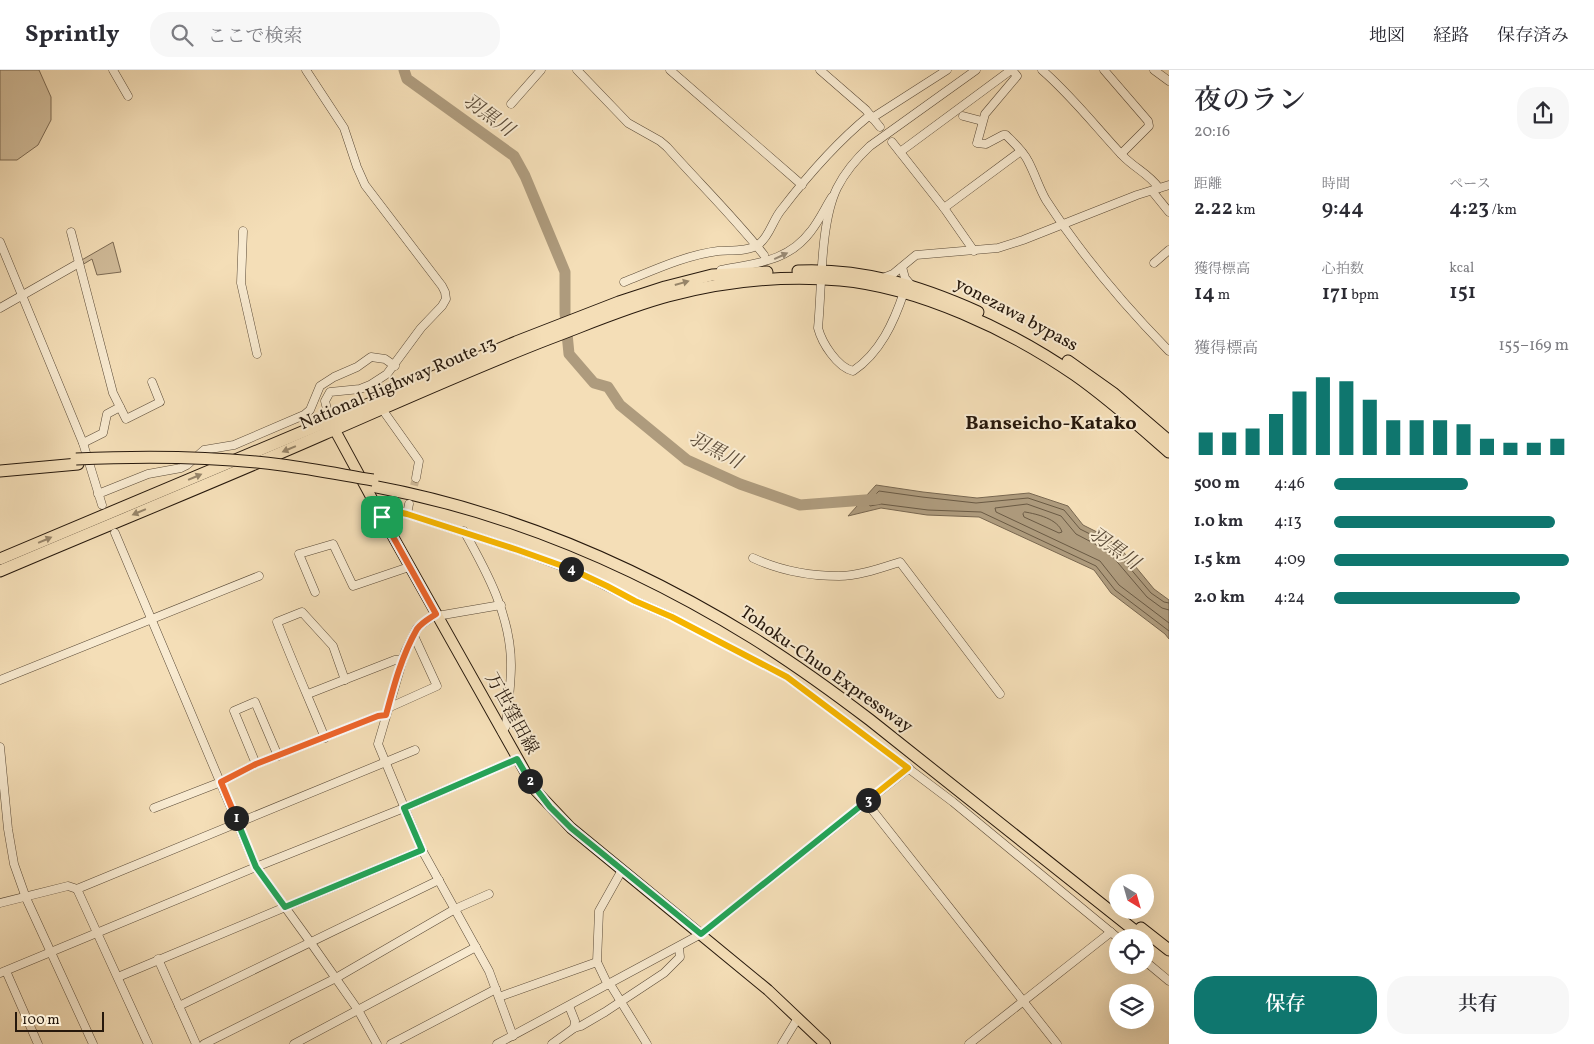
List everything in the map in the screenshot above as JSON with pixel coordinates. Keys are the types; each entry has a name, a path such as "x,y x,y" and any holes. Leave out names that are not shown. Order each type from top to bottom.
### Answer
{"highway":[{"name":"National Highway Route 13","path":"0,571 518,346 621,306 712,275 746,273 822,275"},
{"name":"National Highway Route 13","path":"621,306 716,285 822,275"},
{"name":"yonezawa bypass","path":"822,275 880,278 971,317 1025,344 1049,358 1106,399 1169,452"},
{"name":"yonezawa bypass","path":"822,275 841,280 908,289 942,296 991,318 1053,351 1113,393 1169,441"},
{"name":"National Highway Route 13","path":"0,559 332,426 382,409 518,346"},
{"name":"Tohoku-Chuo Expressway","path":"0,466 122,457 215,459 282,465 429,492 500,512 542,527 640,568 709,604 801,661 864,707 1109,903"},
{"name":"Tohoku-Chuo Expressway","path":"0,471 77,461"},
{"name":"Tohoku-Chuo Expressway","path":"373,483 498,519 588,552 636,573 745,633 808,675 870,720 1133,929"},
{"name":"Tohoku-Chuo Expressway","path":"1129,919 1169,950"},
{"name":"Tohoku-Chuo Expressway","path":"1154,946 1169,957"}],"main road":[{"name":"万世窪田線","path":"332,426 409,567 536,791 571,828 768,990 825,1044"}],"street":[{"path":"113,70 128,96"},
{"path":"306,70 344,128 365,185 445,292 446,299 442,306 421,328 388,374 360,389 330,392 325,401 332,426"},
{"path":"511,104 541,70"},
{"path":"577,70 628,123 667,147 764,255"},
{"path":"670,70 802,185"},
{"path":"820,70 871,116 880,127"},
{"path":"624,282 698,255 739,250 756,245 766,235 780,211 847,134 871,116 947,70"},
{"path":"700,278 716,271 772,260 788,253 812,231 851,166 870,146 976,70"},
{"path":"900,152 1012,70 1017,76 985,114 978,143 986,144 1002,135 1006,136 1021,151 1045,198 1064,224 1103,276 1169,351"},
{"path":"1042,70 1098,126 1121,154 1132,165 1143,171 1169,212"},
{"path":"1104,70 1148,121 1149,126 1121,154"},
{"path":"1154,70 1169,81"},
{"path":"990,85 999,97"},
{"path":"963,116 982,121"},
{"path":"892,142 944,208 974,251"},
{"path":"944,208 1021,151"},
{"path":"880,278 893,274 910,259 923,253 974,251 1010,244 1155,189 1169,186"},
{"path":"836,189 828,220 818,328 833,356 847,370 853,371 861,366 886,336 908,289 902,267"},
{"path":"243,231 241,283 258,354"},
{"path":"71,232 113,393 126,419 160,402 152,382"},
{"path":"0,242 83,443 102,504"},
{"path":"1154,263 1169,250"},
{"path":"0,308 79,263"},
{"path":"98,494 158,471 181,468 204,450 234,445 304,416 310,410 320,386 334,377 357,367 371,357 385,359 395,366"},
{"path":"83,443 103,433 107,414 120,407"},
{"path":"382,409 419,461 416,478"},
{"path":"407,514 409,504"},
{"path":"382,517 398,512 407,514 582,574 635,601 672,617 742,655 761,663 800,687 908,768 1009,847 1109,931"},
{"path":"464,532 501,606 507,630 511,663 506,726 502,732"},
{"path":"115,534 256,867 358,1010 377,1044"},
{"path":"315,592 299,554 333,544 353,586 409,567"},
{"path":"752,558 768,565 800,573 840,576 878,569 900,562 1000,694"},
{"path":"0,680 259,576"},
{"path":"501,606 436,615 418,628 410,640 403,659 378,744 422,850 489,971 513,1036"},
{"path":"325,738 277,622 302,612 333,646 346,680"},
{"path":"154,808 221,782 256,764 378,716 437,686 414,636"},
{"path":"308,694 395,660 403,659"},
{"path":"256,764 234,711 255,702 278,756"},
{"path":"0,747 10,845 14,864 26,898 93,1044"},
{"path":"0,903 68,886 77,889 415,750"},
{"path":"38,1044 3,972 404,808 517,759"},
{"path":"497,1044 679,948 701,934 908,768"},
{"path":"866,802 1057,1044"},
{"path":"118,977 422,850"},
{"path":"622,870 599,911 597,962 609,985 622,1002 647,1044"},
{"path":"179,1006 439,880"},
{"path":"77,889 148,1044"},
{"path":"204,1044 336,978 455,909 489,894"},
{"path":"969,1044 1023,1001 1109,939"},
{"path":"294,1044 476,947"},
{"path":"552,1044 574,1028 581,1026 622,1002 664,973 680,957 679,948"},
{"path":"158,959 196,1044"},
{"path":"392,1044 497,993 597,962"},
{"path":"643,967 652,981"},
{"path":"1154,968 1169,981"},
{"path":"569,1006 574,1021 574,1028"},
{"path":"782,1044 798,1018"}],"shaded area":[{"path":"0,70 39,70 51,97 51,120 38,145 17,160 0,160"},
{"path":"113,242 121,272 97,275 92,259 82,265 80,261"}],"water":[{"path":"876,485 977,498 1029,493 1068,506 1083,525 1103,535 1121,549 1154,589 1169,600 1169,639 1111,593 1094,570 979,517 927,515 881,508 848,516"}],"waterway":[{"name":"羽黒川","path":"404,70 407,79 514,156 525,176 565,272 565,313 569,354 594,383 608,387 620,405 687,460 740,484 800,505 878,499"}],"tunnel":[{"path":"411,497 416,478"}],"district":[{"name":"Banseicho-Katako","path":"1051,424"}],"route":[{"path":"398,512 407,514 518,550 582,574 635,601 672,617 787,677 908,768 701,934 571,828 536,791 517,759 404,808 422,850 285,907 259,873 221,782 256,764 378,716 386,715 410,640 422,624 436,614 382,517 398,512"}]}
